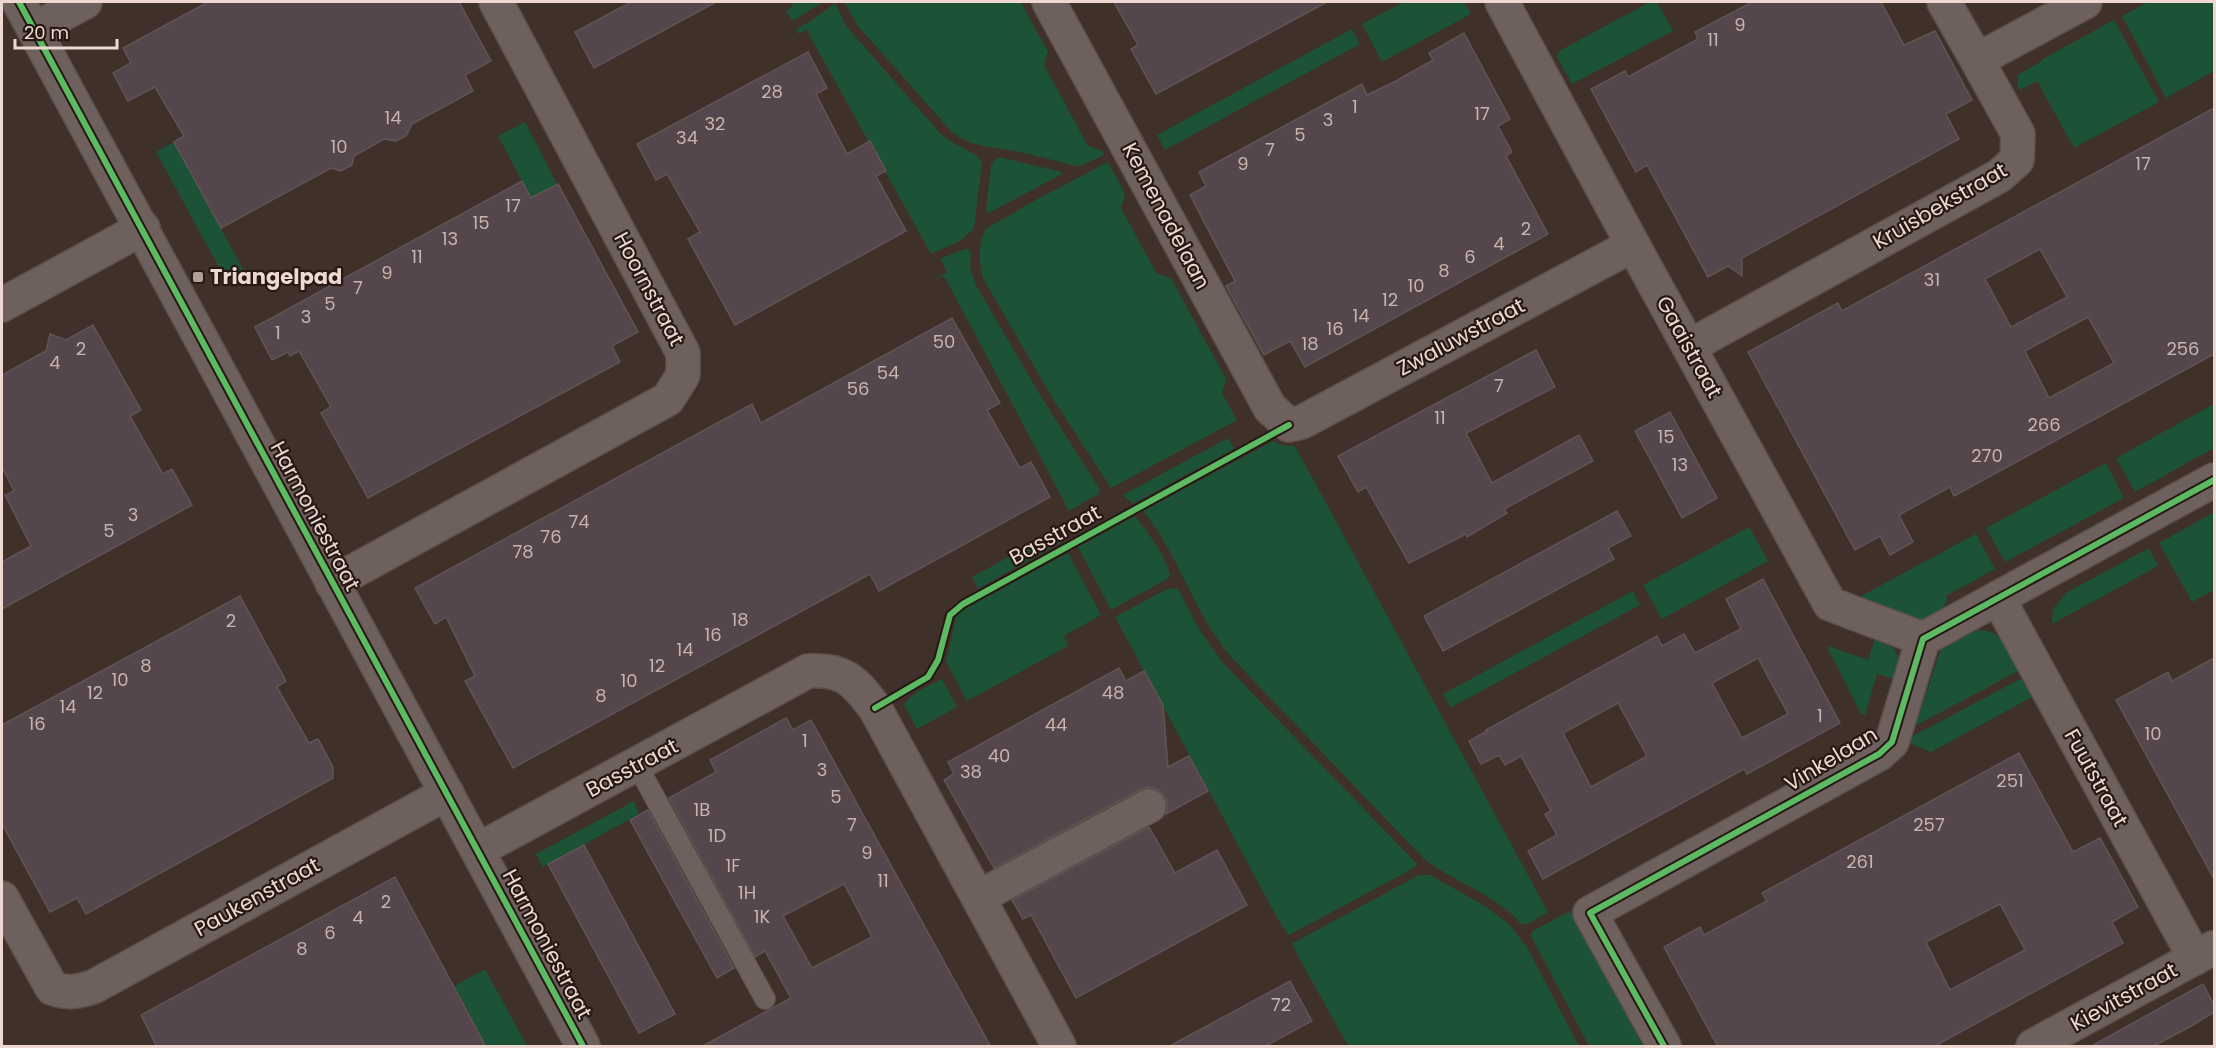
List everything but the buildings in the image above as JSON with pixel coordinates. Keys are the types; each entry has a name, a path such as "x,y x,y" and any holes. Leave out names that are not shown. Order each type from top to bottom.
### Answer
{"street":[{"path":"27,15 85,2"},
{"name":"Hoornstraat","path":"332,583 668,399 683,375 683,353 496,2"},
{"name":"Kemenadelaan","path":"1049,2 1270,408 1289,425"},
{"name":"Gaaistraat","path":"1502,2 1830,604 1923,639"},
{"name":"Kruisbekstraat","path":"1690,346 1999,176 2017,160 2018,134 1944,2"},
{"path":"1977,60 2085,2"},
{"name":"Harmoniestraat","path":"27,15 583,1047"},
{"path":"2,305 142,228"},
{"name":"Zwaluwstraat","path":"1289,425 1312,416 1633,245"},
{"path":"1923,639 2214,480"},
{"name":"Fuutstraat","path":"1998,598 2205,952"},
{"name":"Vinkelaan","path":"1664,1047 1590,913 1879,754 1892,742 1923,639"},
{"name":"Basstraat","path":"478,850 807,671 828,670 846,677 865,694 876,708 1059,1047"},
{"name":"Paukenstraat","path":"6,917 52,988 64,993 77,992 93,987 447,793"},
{"path":"979,897 1149,806"},
{"name":"Kievitstraat","path":"2033,1047 2205,952"}],"lane":[{"path":"637,765 765,999"}],"green space":[{"path":"791,2 823,2 792,21 786,10 793,6"},
{"path":"844,2 1021,2 1048,52 1044,65 1088,146 1102,150 1104,155 1075,166 1029,154 981,146 958,136 951,131 858,26"},
{"path":"1404,2 1464,2 1471,14 1382,62 1362,24"},
{"path":"1650,2 1657,2 1673,31 1572,84 1557,57 1559,51"},
{"path":"2148,2 2214,2 2214,71 2166,98 2122,16"},
{"path":"835,3 847,27 938,131 982,162 974,229 960,241 931,254 806,29 799,34 796,29"},
{"path":"2114,20 2159,102 2074,148 2037,81 2020,90 2017,84 2018,75"},
{"path":"1352,29 1360,44 1165,150 1157,135"},
{"path":"525,122 557,184 531,198 498,136"},
{"path":"174,142 245,273 227,282 156,152"},
{"path":"998,157 1059,171 1062,174 989,213 986,210 991,164"},
{"path":"1108,162 1125,194 1121,208 1157,274 1171,278 1226,379 1222,393 1237,420 1111,488 1053,399 984,280 980,254 981,240 986,229"},
{"path":"964,249 971,252 970,267 976,285 1037,390 1099,488 1099,494 1069,511 944,276 933,280 947,272 940,259"},
{"path":"2214,404 2214,448 2135,492 2116,458"},
{"path":"1228,438 1234,449 1133,504 1123,495"},
{"path":"1273,441 1281,445 1295,446 1548,912 1528,924 1521,924 1499,904 1422,857 1232,658 1218,641 1167,547 1143,511"},
{"path":"2106,463 2124,498 2005,562 1986,528"},
{"path":"2214,512 2214,590 2192,602 2159,543"},
{"path":"1135,516 1161,552 1170,576 1111,610 1078,547"},
{"path":"1749,527 1768,561 1662,619 1643,585"},
{"path":"1056,531 1062,542 978,589 972,577"},
{"path":"1976,534 1995,569 1946,596 1947,600 1941,613 1925,620 1915,620 1859,600 1863,595"},
{"path":"2149,548 2158,566 2052,624 2053,609 2066,593"},
{"path":"1068,553 1101,615 1064,636 1068,646 967,701 946,662 957,613"},
{"path":"1173,588 1178,589 1200,631 1224,664 1417,864 1414,868 1289,935 1280,923 1115,617"},
{"path":"1633,591 1640,605 1450,708 1443,694"},
{"path":"1973,630 1992,632 1998,636 2008,647 2020,670 1915,726 1941,649 1946,642"},
{"path":"1876,636 1897,654 1902,681 1877,674 1865,715 1861,714 1827,647 1868,660"},
{"path":"2024,677 2034,696 1931,752 1909,743 1911,737"},
{"path":"942,679 957,707 917,729 904,705 916,693"},
{"path":"634,801 639,814 543,867 536,854"},
{"path":"1419,875 1430,875 1485,906 1510,925 1528,949 1579,1046 1348,1046 1292,945"},
{"path":"1570,911 1643,1046 1589,1046 1531,936 1533,931"},
{"path":"485,969 527,1046 486,1046 454,986"}],"cycle path":[{"path":"19,2 583,1046"},
{"path":"875,708 928,677 938,660 950,615 963,604 1289,425"},
{"path":"1664,1046 1590,913 1879,754 1892,742 1923,639 2214,480"}],"place":[{"name":"Triangelpad","path":"198,277"}]}
